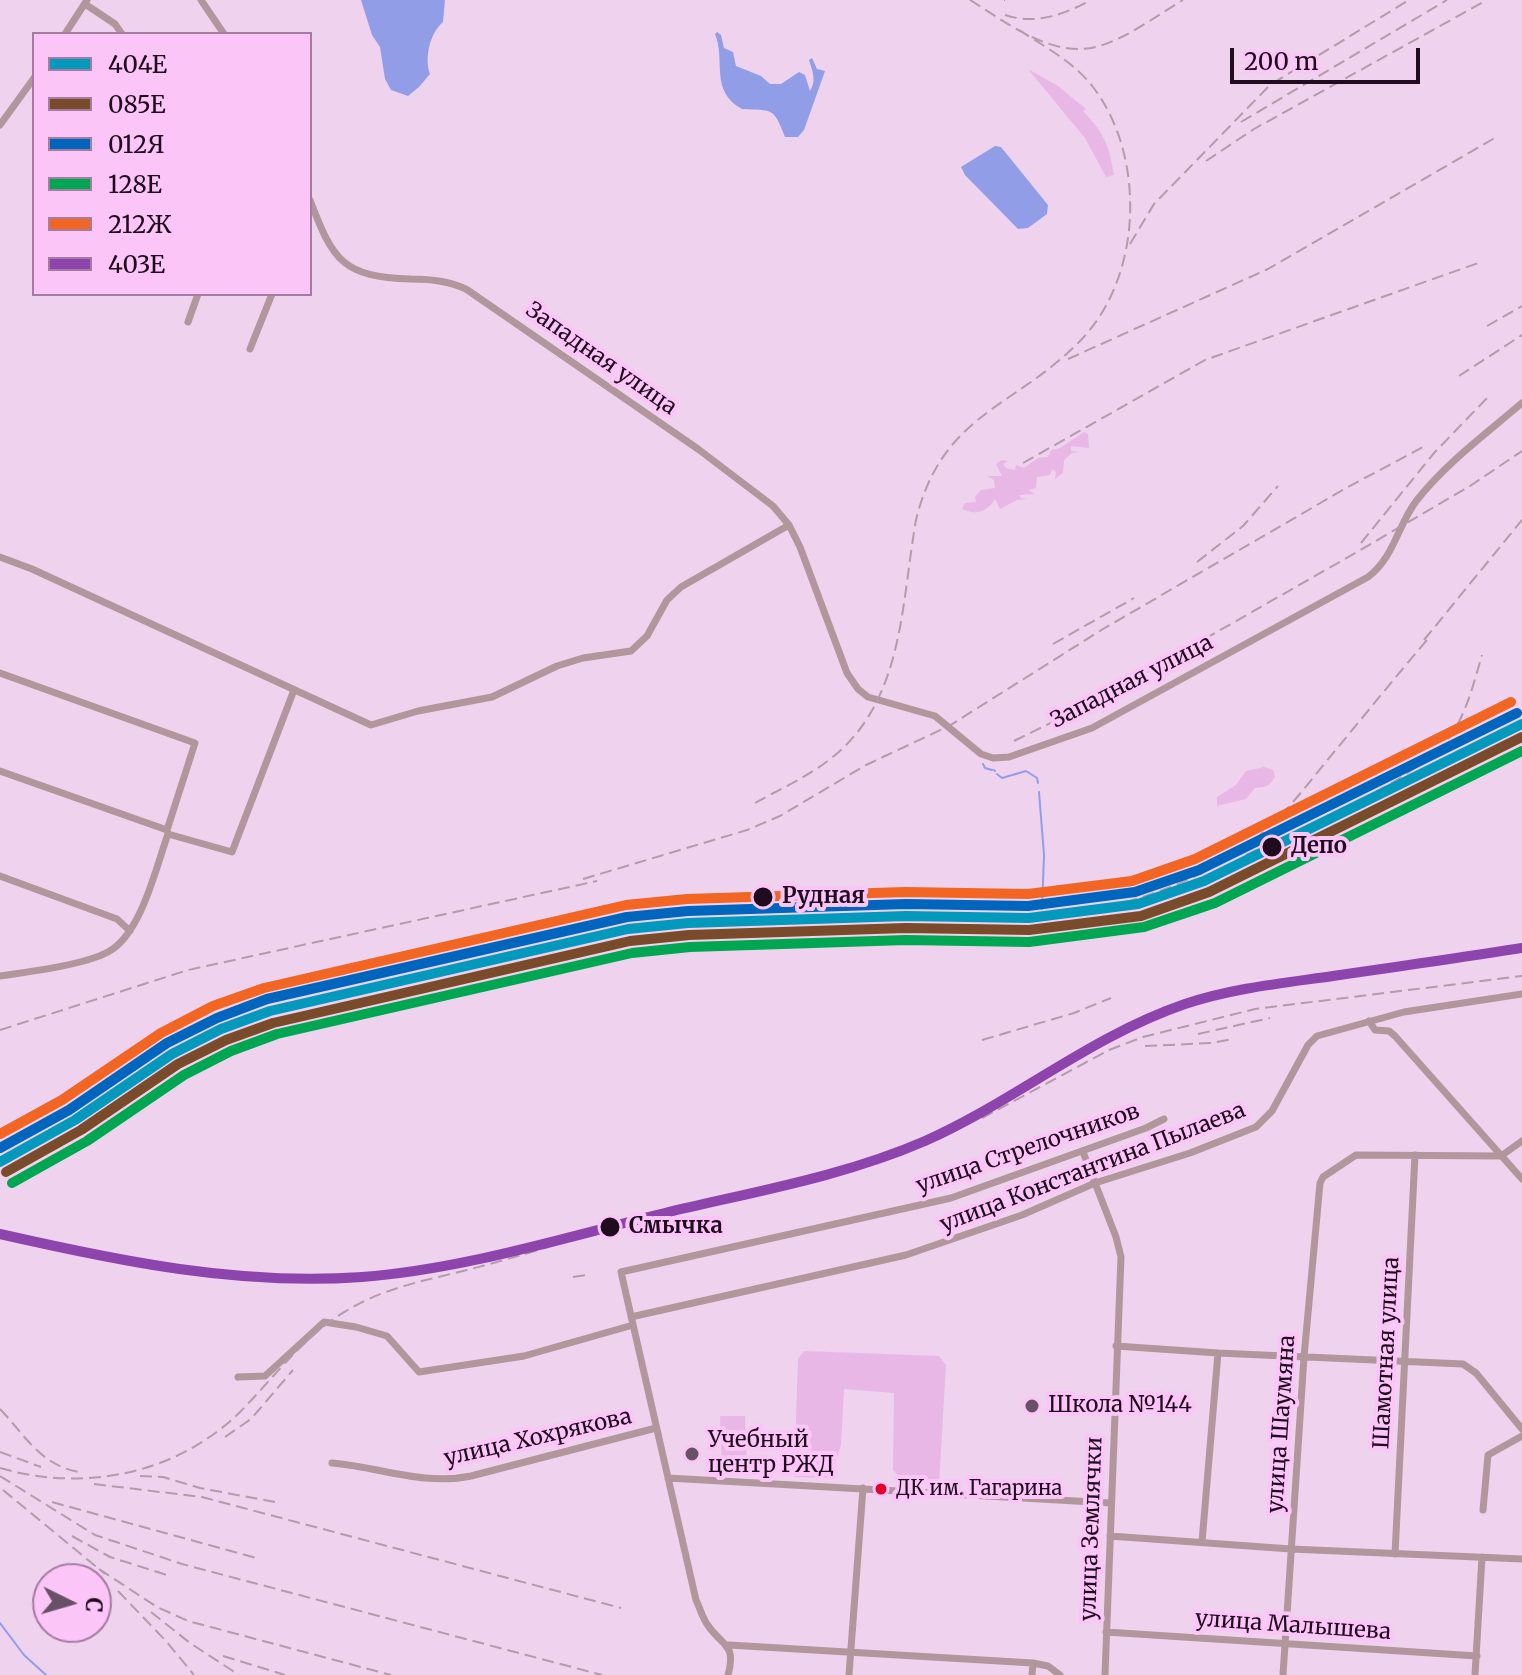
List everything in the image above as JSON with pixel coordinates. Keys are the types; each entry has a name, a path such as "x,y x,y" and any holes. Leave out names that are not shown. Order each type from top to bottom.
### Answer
{"street":[{"path":"201,0 223,32"},
{"path":"66,32 86,2 121,32"},
{"path":"0,125 32,81"},
{"name":"Западная улица","path":"312,205 339,258 356,271 376,276 439,281 458,286 481,298 698,449 773,506 789,525 847,673 858,689 873,699 935,716 985,756 998,759 1066,738 1106,721 1368,577 1385,559 1417,499 1443,471 1522,403"},
{"path":"312,227 319,222"},
{"path":"188,322 197,296"},
{"path":"250,349 271,296"},
{"path":"0,557 371,725 418,711 492,697 557,666 583,658 631,651 647,636 667,600 681,587 789,525"},
{"path":"0,673 195,743 141,909 130,931 106,953 42,970 0,976"},
{"path":"0,771 167,832 232,852 294,690"},
{"path":"0,876 117,919 130,931"},
{"name":"улица Константина Пылаева","path":"238,1377 265,1376 321,1323 329,1322 387,1336 419,1372 524,1356 632,1321 906,1255 1022,1215 1095,1183 1190,1153 1256,1127 1272,1111 1315,1037 1417,1010 1522,994"},
{"path":"1369,1021 1375,1030 1389,1031 1395,1036 1522,1179"},
{"name":"улица Стрелочников","path":"632,1321 621,1272 951,1198 1083,1152 1164,1119"},
{"path":"1415,1155 1501,1156 1522,1141"},
{"name":"улица Землячки","path":"1083,1152 1120,1251 1105,1675"},
{"name":"улица Шаумяна","path":"1283,1675 1304,1357 1319,1186 1323,1177 1356,1155 1415,1155"},
{"name":"Шамотная улица","path":"1395,1554 1415,1155"},
{"path":"632,1321 696,1600 707,1624 729,1645 731,1659 728,1675"},
{"path":"1116,1346 1463,1364 1476,1373 1522,1429"},
{"path":"1202,1542 1218,1353"},
{"name":"улица Хохрякова","path":"332,1463 424,1480 443,1480 471,1476 656,1428"},
{"path":"1483,1510 1488,1455 1522,1436"},
{"path":"668,1478 1111,1503"},
{"path":"849,1675 863,1488"},
{"path":"1110,1536 1291,1549 1522,1559"},
{"path":"1475,1675 1482,1557"},
{"name":"улица Малышева","path":"1106,1632 1477,1656"},
{"path":"729,1645 1033,1663 1048,1666 1060,1675"},
{"path":"1032,1675 1033,1663"}],"shaded area":[{"path":"1028,69 1058,86 1086,109 1083,111 1104,140 1114,175 1106,177 1085,138"},
{"path":"1084,432 1088,434 1089,448 1071,446 1071,451 1078,452 1064,460 1063,473 1055,479 1056,472 1052,469 1050,475 1037,477 1036,488 1029,490 1035,494 1019,495 1027,499 1017,500 1000,509 995,499 980,512 962,509 965,503 976,502 975,497 981,490 995,488 994,480 987,476 1002,476 996,464 1002,460 1008,461 1003,464 1006,468 1015,470 1016,465 1024,468 1038,458 1048,457 1051,450 1060,448"},
{"path":"1264,767 1273,770 1275,777 1269,785 1255,788 1246,799 1217,806 1217,797 1236,785 1246,771"},
{"path":"804,1351 939,1356 946,1365 939,1485 904,1482 893,1470 894,1393 844,1389 841,1445 830,1478 794,1477 798,1359"},
{"path":"720,1416 745,1416 747,1467 722,1468"}],"water":[{"path":"361,0 445,0 443,22 429,46 430,74 408,96 391,90 385,79 380,47 372,35"},
{"path":"717,32 721,35 724,48 733,52 736,66 761,76 770,84 781,84 799,72 805,75 810,91 814,79 809,60 812,58 817,69 825,71 804,130 798,137 785,137 771,112 742,109 725,93 720,74"},
{"path":"995,146 1001,147 1048,205 1047,214 1028,228 1018,229 965,175 961,167"}],"waterway":[{"path":"983,764 992,770"},
{"path":"997,774 1002,778 1026,771 1037,778 1038,783"},
{"path":"1039,792 1044,855 1042,909"},
{"path":"0,1623 24,1655 46,1675"}],"railway":[{"path":"970,0 1030,36 1046,43 1079,49 1118,39 1183,0"},
{"path":"1005,15 1038,19 1091,0"},
{"path":"1130,244 1154,204 1270,85 1409,0"},
{"path":"1241,122 1447,0"},
{"path":"1206,161 1254,129 1487,0"},
{"path":"755,803 829,760 854,737 872,710 886,681 895,650 916,520 928,484 943,456 983,416 1055,364 1080,341 1101,315 1116,284 1126,251 1130,216 1129,181 1122,147 1110,115 1093,87 1076,69 1016,28"},
{"path":"1068,359 1268,269 1498,136"},
{"path":"1023,463 1205,360 1481,262"},
{"path":"1487,326 1522,306"},
{"path":"1459,376 1522,335"},
{"path":"1361,543 1434,453 1487,398"},
{"path":"583,879 747,830 780,816 866,765 949,726 1103,629 1348,487 1425,446"},
{"path":"1014,741 1103,697 1470,486 1522,451"},
{"path":"1197,562 1243,526 1278,486"},
{"path":"1424,640 1522,520"},
{"path":"1053,644 1134,598"},
{"path":"1073,914 1168,888 1213,867 1254,840 1291,804 1427,640"},
{"path":"1246,855 1386,786 1435,752 1451,735 1461,717 1482,655"},
{"path":"0,1030 188,970 597,881"},
{"path":"982,1118 1109,1050 1143,1037 1255,1009 1522,976"},
{"path":"982,1040 1074,1013 1111,998"},
{"path":"1198,1034 1270,1018"},
{"path":"1145,1046 1233,1039"},
{"path":"0,1158 35,1142"},
{"path":"0,1468 31,1475 95,1478 156,1464 185,1452 213,1435 238,1414 320,1329 353,1307 406,1285 568,1241"},
{"path":"573,1277 587,1275"},
{"path":"225,1437 251,1419 293,1370"},
{"path":"0,1409 43,1456 79,1472"},
{"path":"0,1452 41,1467"},
{"path":"0,1476 95,1535 182,1564 602,1675"},
{"path":"140,1476 163,1477 200,1488 275,1502"},
{"path":"94,1484 202,1497 621,1608"},
{"path":"3,1490 92,1563"},
{"path":"52,1502 260,1559"},
{"path":"72,1536 110,1557 170,1576"},
{"path":"112,1578 157,1607 188,1621 391,1675"},
{"path":"118,1591 194,1675"},
{"path":"151,1612 190,1643 239,1675"},
{"path":"223,1656 285,1675"}],"transit line":[{"name":"212Ж","path":"0,1134 62,1100 161,1033 213,1006 264,988 626,905 687,899 905,892 1028,894 1132,881 1195,859 1511,702"},
{"name":"012Я","path":"0,1148 69,1110 167,1043 217,1018 267,999 627,917 688,911 906,904 1028,906 1135,892 1199,870 1517,713"},
{"name":"404Е","path":"0,1162 75,1120 172,1054 221,1029 270,1011 628,929 688,923 906,916 1029,918 1138,904 1204,881 1522,724"},
{"name":"085Е","path":"6,1172 81,1130 178,1064 226,1040 273,1023 630,941 689,935 906,928 1029,930 1141,916 1209,892 1522,737"},
{"name":"128Е","path":"12,1183 87,1141 184,1075 231,1051 277,1034 632,953 690,947 906,940 1029,942 1144,927 1215,903 1522,751"},
{"name":"403Е","path":"0,1234 134,1262 270,1278 362,1277 439,1267 796,1183 894,1154 958,1125 1117,1033 1203,998 1522,948"}],"place":[{"name":"Депо","path":"1272,847"},
{"name":"Рудная","path":"763,897"},
{"name":"Смычка","path":"610,1227"},
{"name":"Школа №144","path":"1032,1406"},
{"name":"Учебный центр РЖД","path":"692,1454"},
{"name":"ДК им. Гагарина","path":"881,1489"}]}
